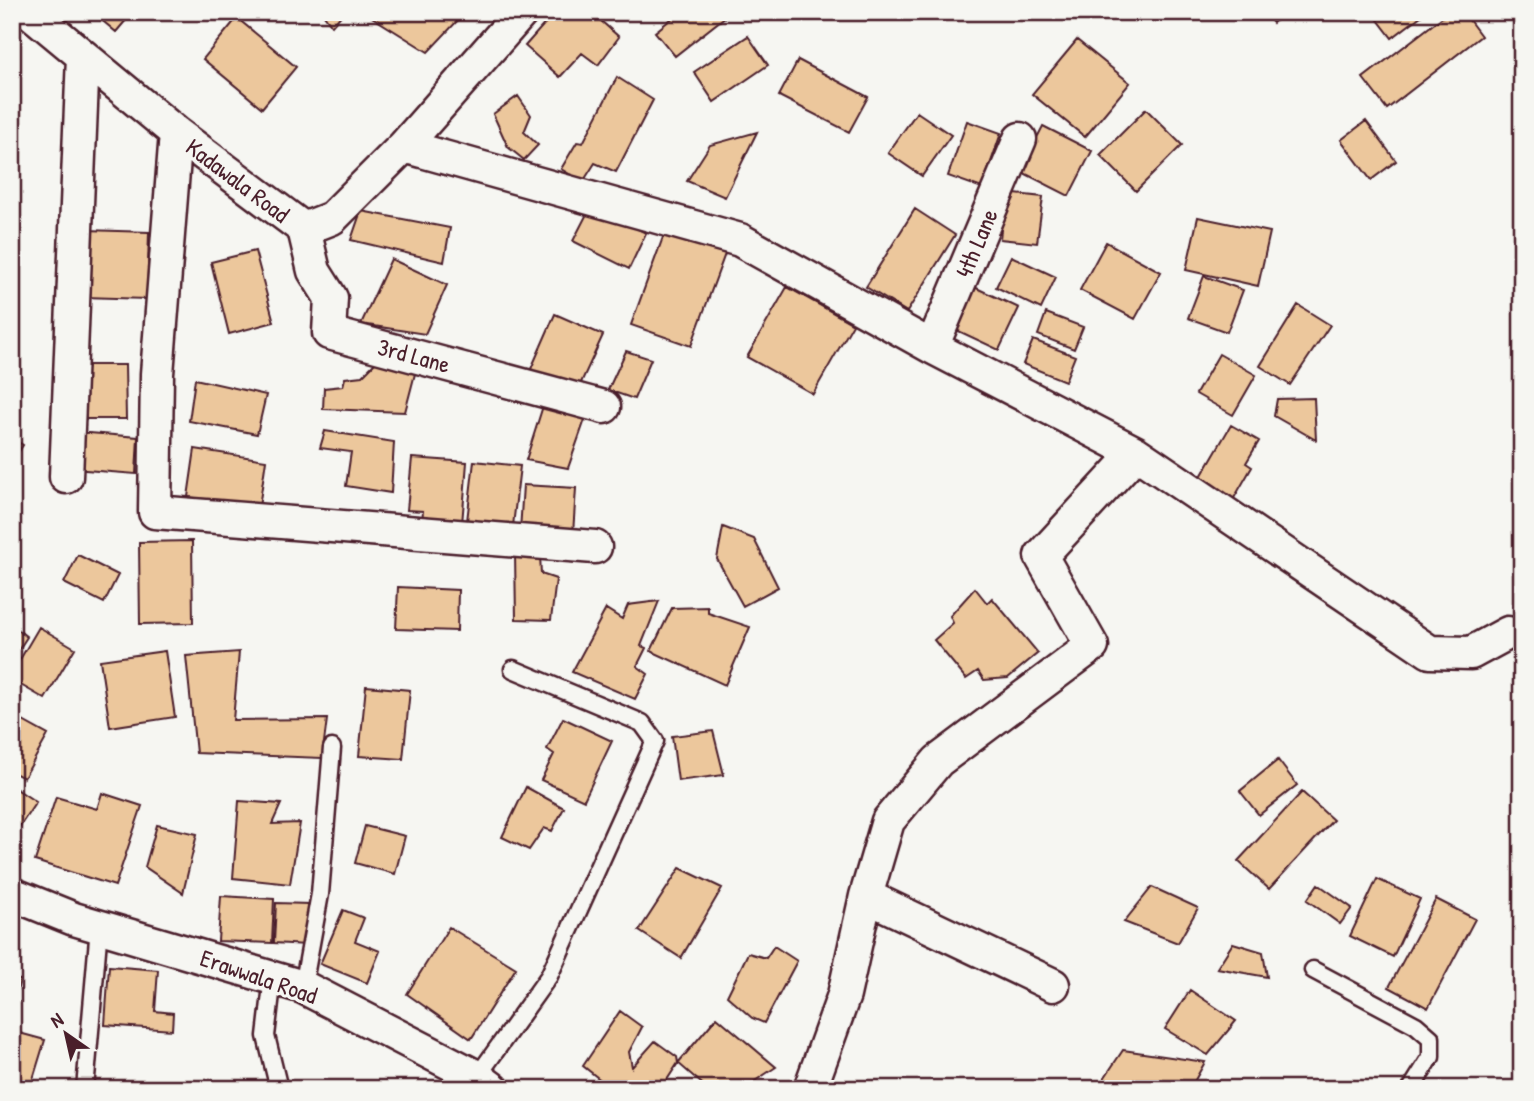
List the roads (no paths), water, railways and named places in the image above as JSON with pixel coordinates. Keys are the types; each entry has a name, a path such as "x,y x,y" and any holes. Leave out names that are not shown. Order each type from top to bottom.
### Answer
{"street":[{"name":"Kadawala Road","path":"30,12 176,133 304,229 332,218 404,146 522,12"},
{"path":"66,477 83,56"},
{"path":"176,133 157,373 155,512 595,547"},
{"name":"4th Lane","path":"932,347 1020,139"},
{"path":"404,146 740,240 932,347 1136,453 1430,652 1471,653 1508,633"},
{"name":"3rd Lane","path":"304,229 314,271 331,298 329,333 604,407"},
{"path":"810,1089 844,995 866,896 888,821 938,761 1092,646 1041,556 1136,453"},
{"name":"Erawwala Road","path":"12,894 99,927 303,987 485,1083"},
{"path":"866,896 1052,985"}],"lane":[{"path":"485,1083 549,976 656,741 642,723 513,669"},
{"path":"303,987 320,894 332,748"},
{"path":"85,1089 99,927"},
{"path":"1313,970 1416,1025 1431,1038 1431,1058 1411,1089"},
{"path":"273,977 266,1036 278,1089"}]}
